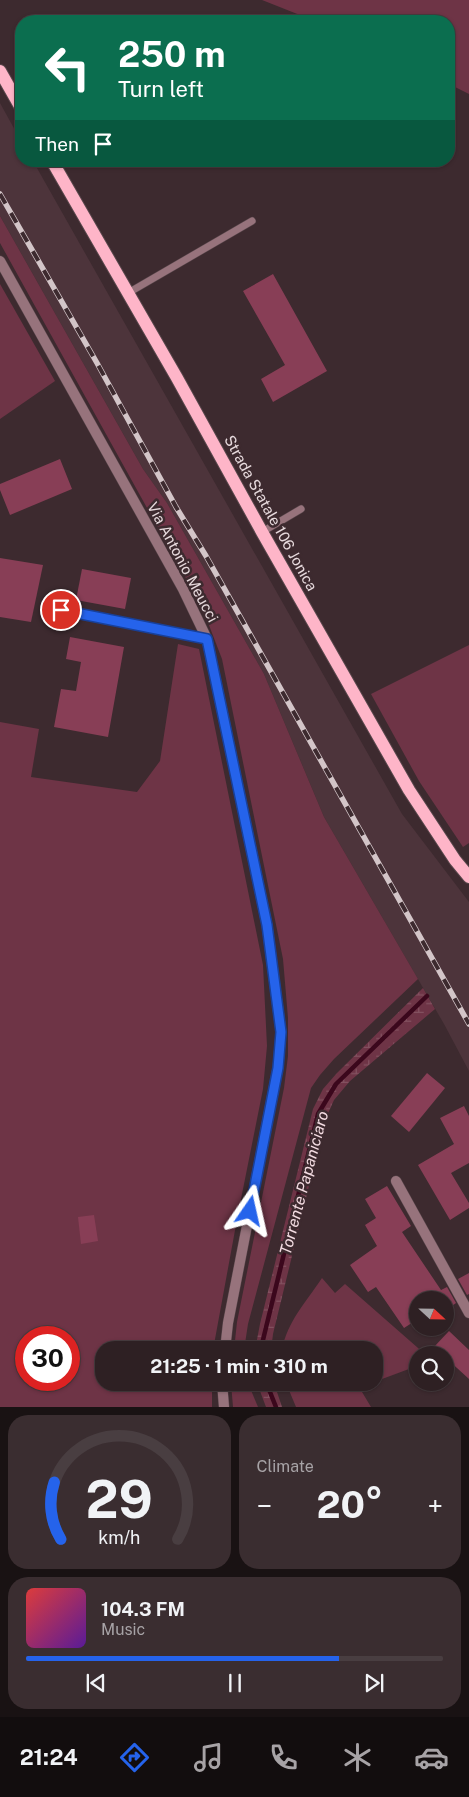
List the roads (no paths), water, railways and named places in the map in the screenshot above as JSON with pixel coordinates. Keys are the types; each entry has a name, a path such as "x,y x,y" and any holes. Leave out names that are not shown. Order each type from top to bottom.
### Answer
{"main road":[{"path":"0,71 15,97"},
{"name":"Strada Statale 106 Jonica","path":"55,167 177,378 408,790 454,860 469,876"}],"street":[{"name":"Via Antonio Meucci","path":"0,262 183,589 207,639 267,925 281,1032 278,1068 226,1341"},
{"path":"396,1181 469,1313"},
{"path":"223,1391 224,1407"}],"lane":[{"path":"128,293 252,221"},
{"path":"262,532 301,509"},
{"path":"61,610 207,639"}],"waterway":[{"name":"Torrente Papaniciaro","path":"263,1341 318,1114 336,1084 427,996"},
{"name":"Torrente Papaniciaro","path":"270,1391 276,1407"}],"railway":[{"path":"0,194 469,1024"}]}
